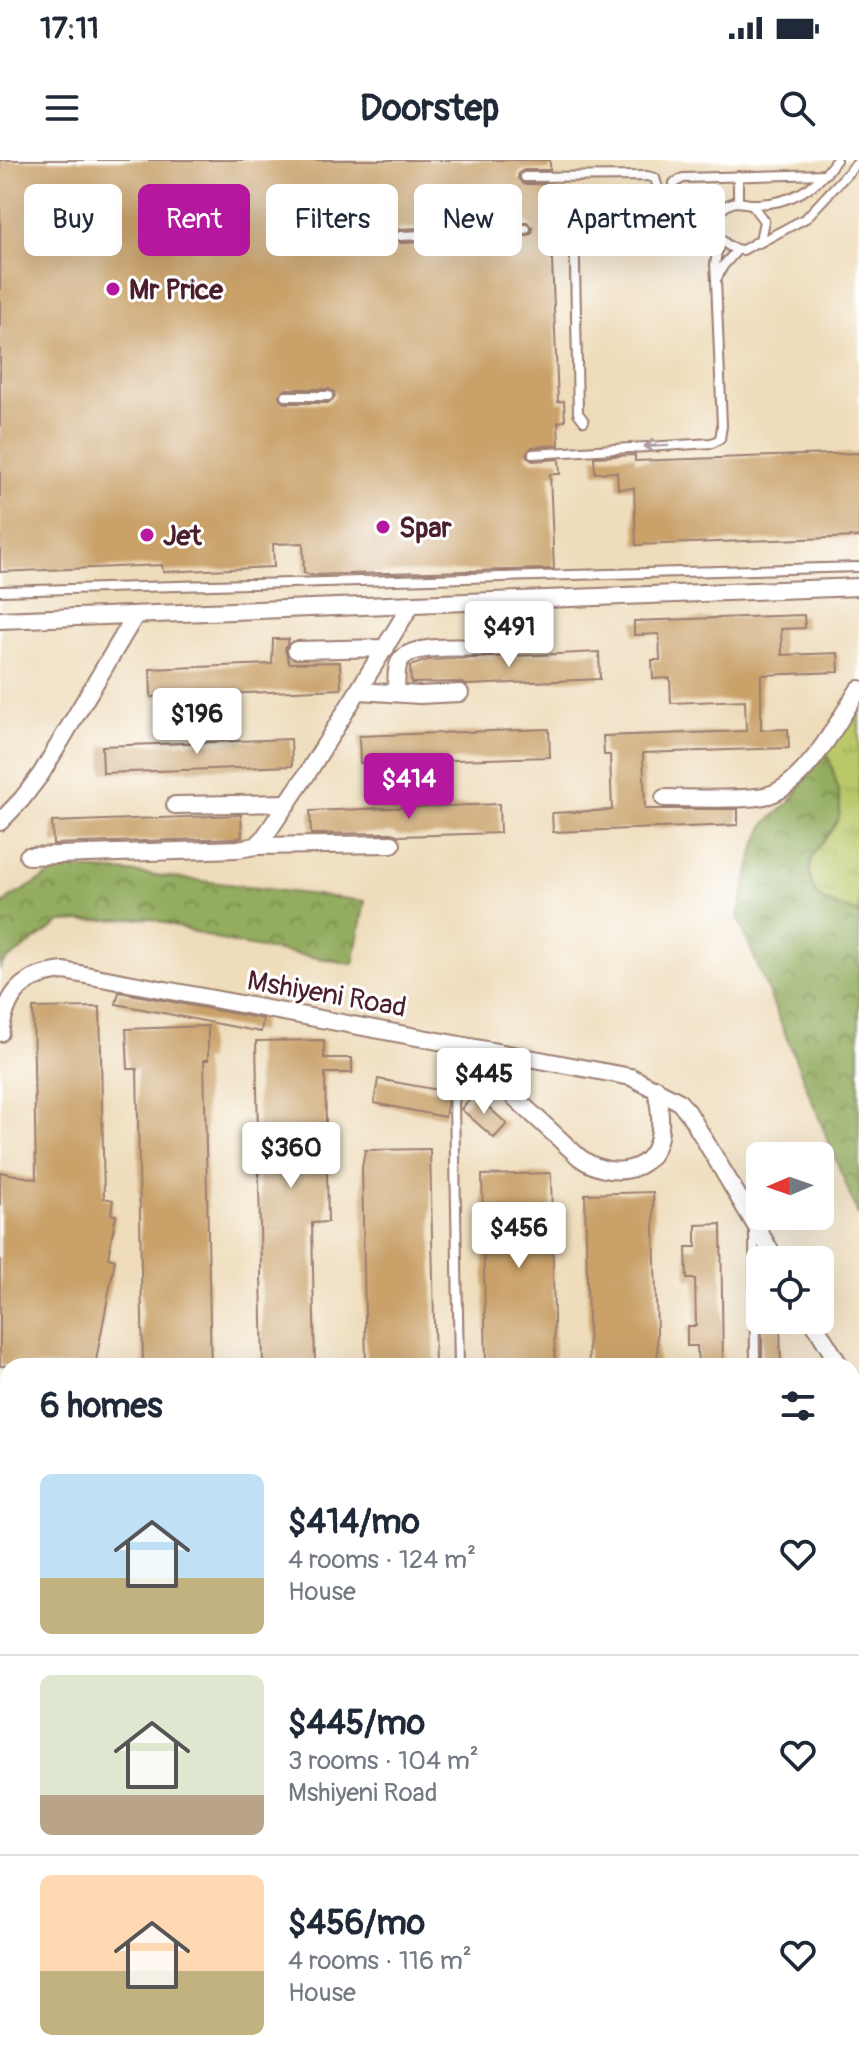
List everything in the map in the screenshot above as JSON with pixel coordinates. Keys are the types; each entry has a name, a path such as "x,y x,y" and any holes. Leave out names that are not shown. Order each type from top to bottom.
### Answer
{"street":[{"path":"0,620 859,587"},
{"path":"256,846 288,803 411,605"},
{"path":"0,822 41,774 135,616"},
{"path":"0,630 26,620"},
{"path":"296,650 386,648"},
{"path":"396,693 398,665 407,652 486,648"},
{"path":"664,798 769,795 809,765 859,689"},
{"path":"360,691 460,693"},
{"path":"175,805 288,803"},
{"path":"28,856 256,846 392,844"},
{"name":"Mshiyeni Road","path":"0,1033 8,1004 26,981 39,975 64,971 631,1077 678,1101 694,1120 746,1209"},
{"path":"460,1046 579,1157 600,1170 622,1172 636,1166 656,1148 660,1122 656,1088"},
{"path":"821,1334 835,1358"}],"lane":[{"path":"752,205 796,196 826,174 836,160"},
{"path":"716,280 737,250 755,245 806,218 859,161"},
{"path":"675,184 678,180 738,176 826,174"},
{"path":"738,176 738,201"},
{"path":"525,177 652,177 658,184"},
{"path":"726,206 738,201 758,209 764,221 763,234 755,245"},
{"path":"401,236 414,235"},
{"path":"725,245 737,250"},
{"path":"575,256 578,413 584,421"},
{"path":"533,454 712,443 721,435 716,256"},
{"path":"286,396 328,396"},
{"path":"0,591 859,567"},
{"path":"459,1358 454,1104 460,1046"},
{"path":"754,1230 755,1358"}],"green space":[{"path":"859,704 859,913 820,898 810,876 813,855 835,826 840,809 836,783 825,750"},
{"path":"825,750 836,783 840,809 835,826 813,855 810,876 820,898 859,913 859,1217 834,1155 834,1142 829,1142 738,917 755,847 765,824 790,802"},
{"path":"61,868 129,872 365,901 353,964 228,942 149,918 61,922 0,968 0,907"}],"building":[{"path":"0,160 550,160 550,170 524,170 518,178 524,184 538,184 538,256 552,256 558,402 564,401 565,421 558,422 559,445 532,447 526,454 533,461 559,459 560,474 550,474 554,569 311,575 304,573 303,543 273,544 274,567 163,572 162,565 0,572","holes":["286,389 329,389 335,397 328,403 285,403 279,395"]},
{"path":"859,453 859,537 636,545 634,488 618,489 617,472 595,473 594,457 635,455 635,461"},
{"path":"804,615 805,628 781,629 782,655 838,653 839,672 761,675 761,730 788,729 789,748 643,753 645,809 738,809 738,825 553,832 552,813 612,810 610,755 604,755 603,736 746,731 745,700 671,703 670,678 653,679 652,660 660,660 659,634 634,635 634,621"},
{"path":"273,639 289,639 285,649 289,663 340,662 341,689 151,697 150,669 272,664"},
{"path":"599,652 600,679 467,685 459,682 411,683 410,666 428,660"},
{"path":"549,729 550,757 360,763 359,736"},
{"path":"291,739 292,766 103,773 102,746"},
{"path":"499,804 500,833 400,836 392,833 311,834 310,811"},
{"path":"241,815 242,837 237,838 53,844 52,822"},
{"path":"119,992 263,1019 261,1032 116,1004"},
{"path":"100,1007 104,1198 113,1200 111,1214 116,1215 108,1258 115,1260 97,1358 0,1358 0,1172 36,1179 33,1008"},
{"path":"208,1026 208,1060 204,1060 211,1358 143,1358 137,1069 128,1069 126,1029"},
{"path":"324,1040 324,1058 352,1058 352,1073 325,1073 328,1222 312,1223 315,1358 263,1358 256,1041"},
{"path":"378,1079 449,1092 445,1117 374,1103"},
{"path":"474,1094 507,1124 494,1138 461,1109"},
{"path":"430,1149 435,1358 366,1358 362,1167 365,1150"},
{"path":"551,1173 555,1358 486,1358 482,1175"},
{"path":"653,1192 658,1358 589,1358 585,1194"},
{"path":"721,1224 723,1358 698,1358 697,1346 687,1346 687,1326 696,1326 695,1279 687,1279 686,1247 696,1247 696,1225"},
{"path":"762,1334 780,1334 781,1358 762,1358"}],"place":[{"name":"Mr Price","path":"113,289"},
{"name":"Spar","path":"383,527"},
{"name":"Jet","path":"147,535"}]}
